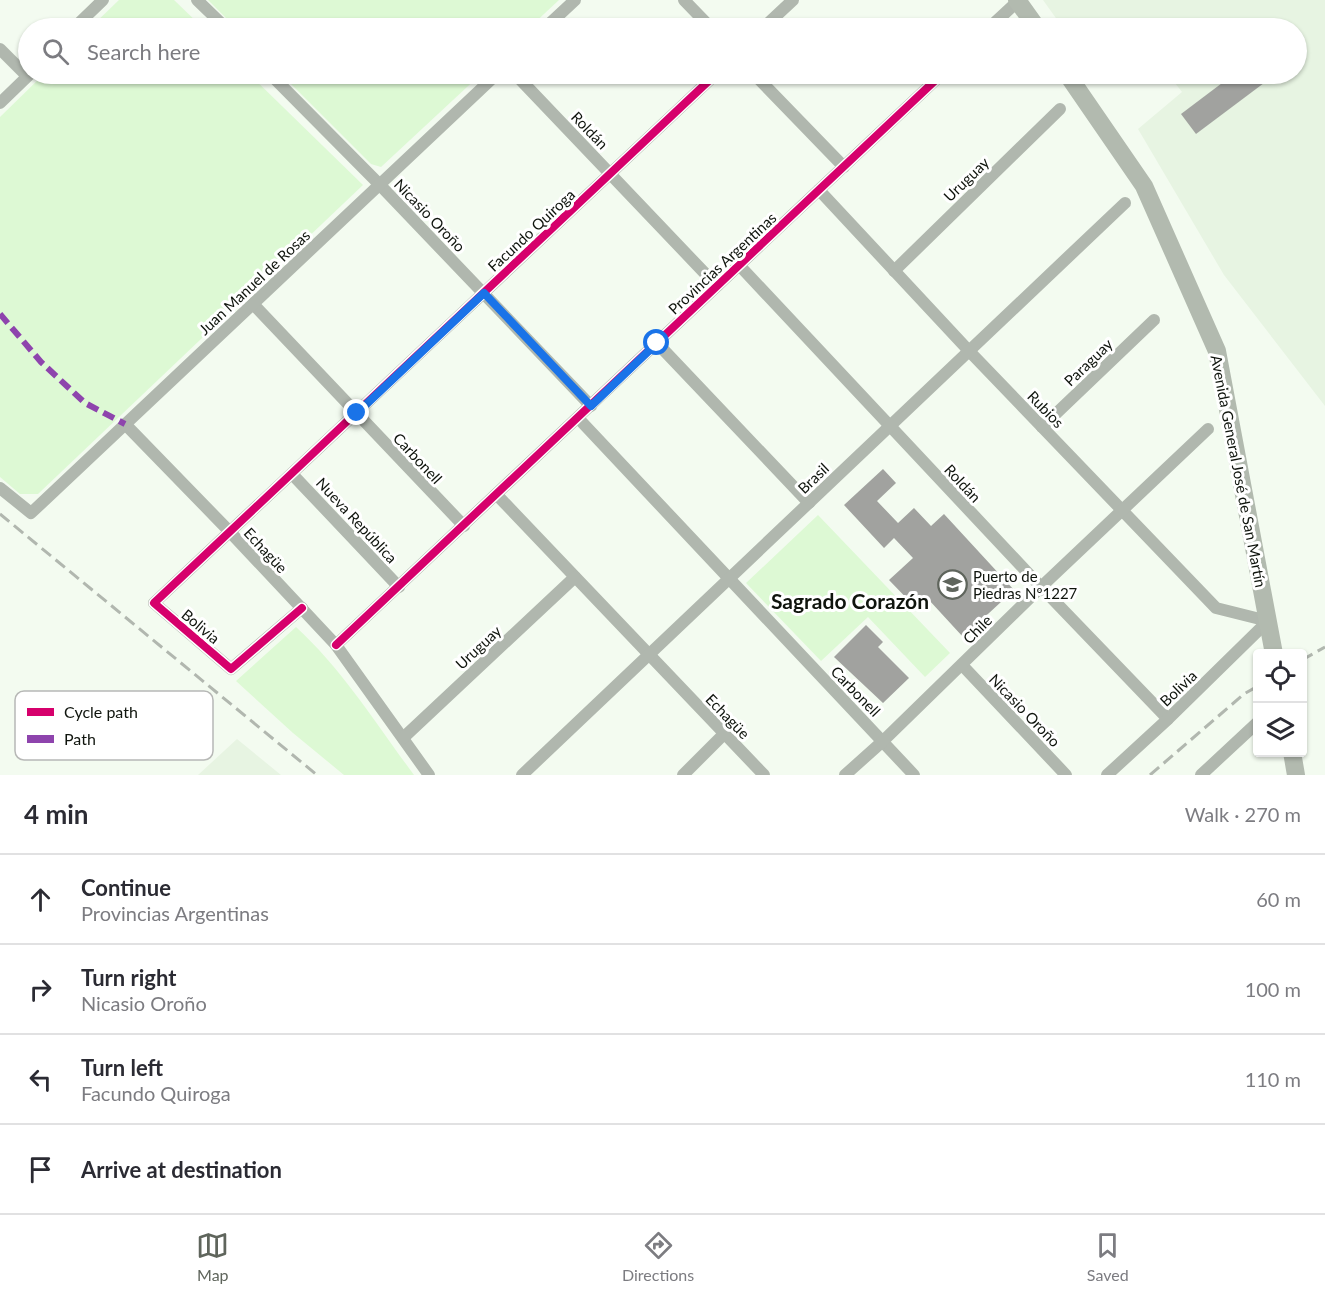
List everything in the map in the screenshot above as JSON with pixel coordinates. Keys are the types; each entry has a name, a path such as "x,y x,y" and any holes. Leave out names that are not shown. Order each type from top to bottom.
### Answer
{"main road":[{"path":"1018,0 1030,18"},
{"name":"Avenida General José de San Martín","path":"1074,84 1144,186 1217,351 1273,649"},
{"path":"1293,757 1296,775"}],"street":[{"path":"84,18 103,0"},
{"path":"197,0 216,18"},
{"path":"556,18 575,0"},
{"path":"684,0 701,18"},
{"path":"774,18 793,0"},
{"path":"999,18 1018,0"},
{"path":"0,49 18,66"},
{"path":"0,102 19,84"},
{"name":"Nicasio Oroño","path":"280,84 380,184 591,406"},
{"name":"Juan Manuel de Rosas","path":"0,488 31,513 486,84"},
{"name":"Roldán","path":"525,84 717,286"},
{"name":"Facundo Quiroga","path":"154,603 706,84"},
{"path":"764,84 844,167"},
{"name":"Provincias Argentinas","path":"336,645 931,84"},
{"name":"Uruguay","path":"894,272 1060,109"},
{"name":"Rubios","path":"819,190 894,272 1216,608 1268,621"},
{"name":"Brasil","path":"522,775 1125,203"},
{"name":"Roldán","path":"739,265 1041,587 1168,718"},
{"name":"Carbonell","path":"253,304 464,526"},
{"name":"Paraguay","path":"1042,427 1154,320"},
{"path":"657,343 809,502"},
{"name":"Carbonell","path":"578,418 914,775"},
{"name":"Echagüe","path":"125,424 231,532 336,645"},
{"name":"Chile","path":"845,775 1208,429"},
{"name":"Nueva República","path":"292,474 399,587"},
{"name":"Echagüe","path":"497,495 764,775"},
{"name":"Uruguay","path":"403,738 575,577"},
{"name":"Bolivia","path":"154,603 231,669 302,608"},
{"name":"Bolivia","path":"1107,775 1268,621"},
{"path":"336,645 429,775"},
{"name":"Nicasio Oroño","path":"962,665 1066,775"},
{"path":"1201,775 1253,726"},
{"path":"683,775 724,734"}],"shaded area":[{"path":"1043,0 1325,0 1325,406 1224,275 1138,129 1182,92 1176,84 1307,84 1307,18 1056,18"},
{"path":"237,739 281,775 198,775"}],"green space":[{"path":"119,0 174,0 193,18 100,18"},
{"path":"208,0 559,0 540,18 226,18"},
{"path":"34,84 259,84 363,185 38,494 20,494 0,477 0,117"},
{"path":"291,84 470,84 381,167 371,164"},
{"path":"818,515 950,653 925,677 868,617 821,661 746,583"},
{"path":"296,627 344,679 414,775 344,775 293,733 236,681"}],"building":[{"path":"1221,84 1263,84 1196,134 1181,114"},
{"name":"Puerto de Piedras Nº1227","path":"883,469 896,483 877,501 898,523 914,508 931,526 944,514 1014,590 963,637 929,600 918,610 889,580 913,558 894,538 884,548 844,505"},
{"path":"866,625 883,642 878,647 909,678 883,703 834,657"}],"railway":[{"path":"0,514 317,775"},
{"path":"1307,657 1325,647"},
{"path":"1150,775 1244,694 1253,689"}],"marked path":[{"path":"0,314 41,362 85,403 125,424"}],"cycle path":[{"path":"302,608 231,669 154,603 705,84"},
{"path":"336,645 931,84"}],"place":[{"name":"Puerto de Piedras Nº1227","path":"952,585"}],"district":[{"name":"Sagrado Corazón","path":"850,600"}],"route":[{"path":"357,413 484,293 591,406 657,343"}]}
